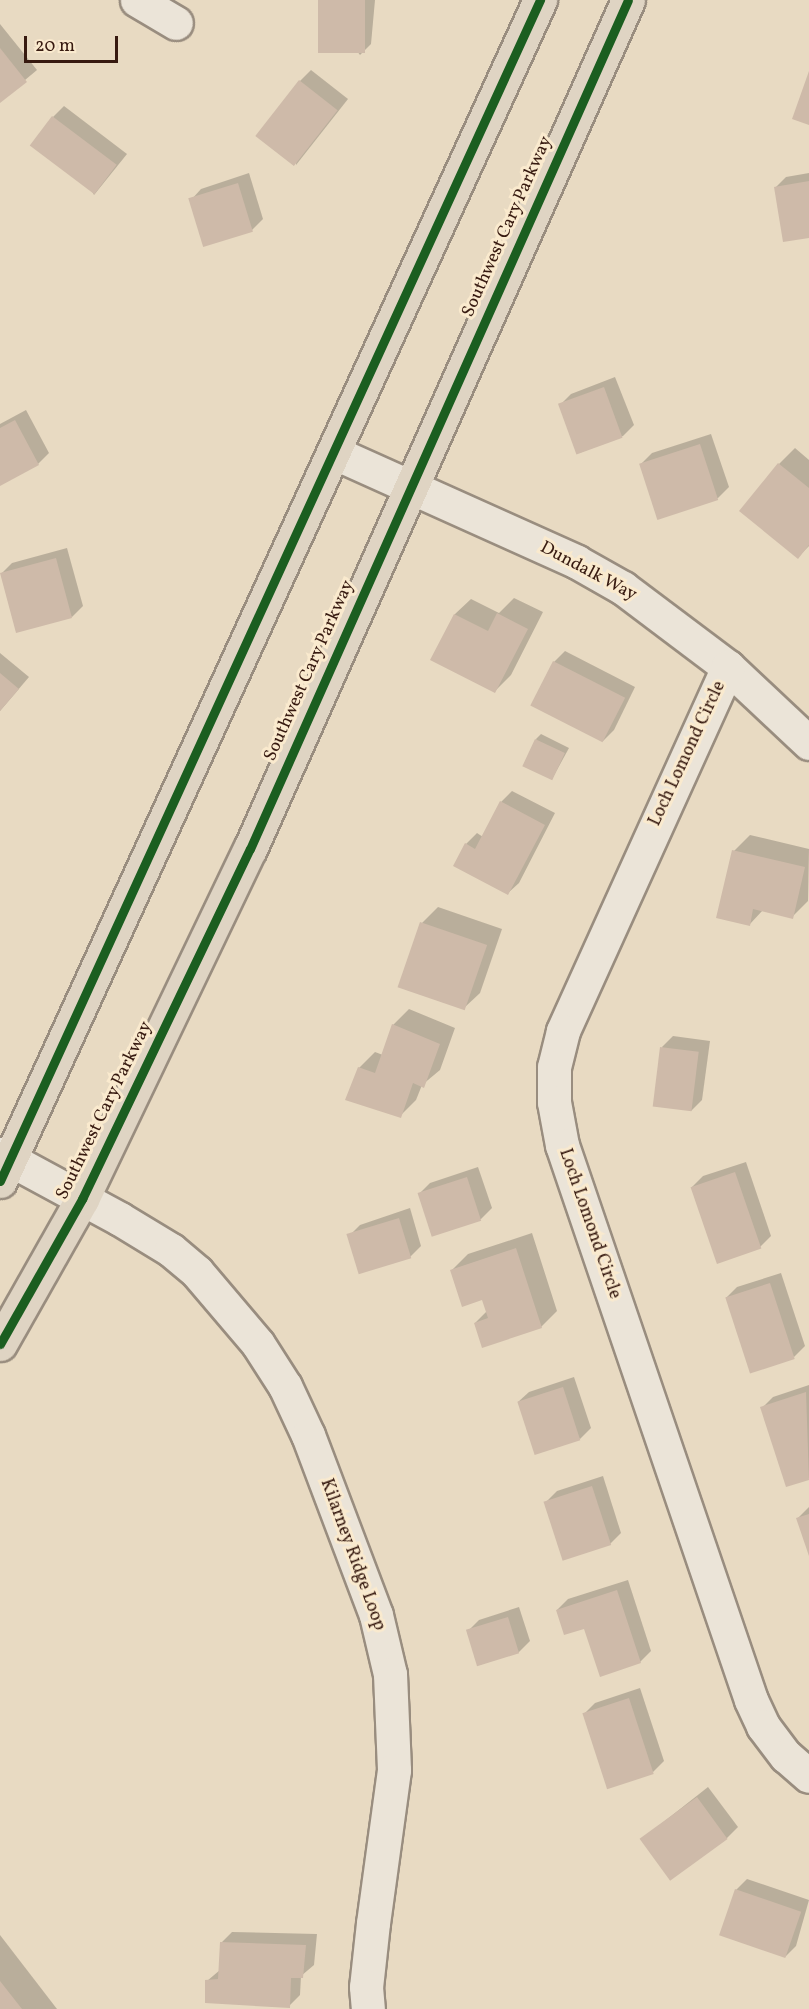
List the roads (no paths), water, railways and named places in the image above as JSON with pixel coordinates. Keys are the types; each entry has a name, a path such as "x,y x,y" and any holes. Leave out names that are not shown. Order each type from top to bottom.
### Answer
{"main road":[{"path":"4,1165 334,453 540,0"},
{"name":"Southwest Cary Parkway","path":"0,1344 82,1199 250,849 627,0"}],"street":[{"path":"137,0 176,23"},
{"name":"Dundalk Way","path":"334,453 596,573 674,624 728,667 809,743"},
{"name":"Loch Lomond Circle","path":"728,667 563,1031 554,1067 554,1102 566,1157 751,1700 763,1726 786,1756 809,1776"},
{"name":"Kilarney Ridge Loop","path":"4,1165 82,1199 171,1250 212,1288 258,1344 285,1386 354,1554 384,1643 394,1714 394,1770 366,1987 368,2009"}]}
